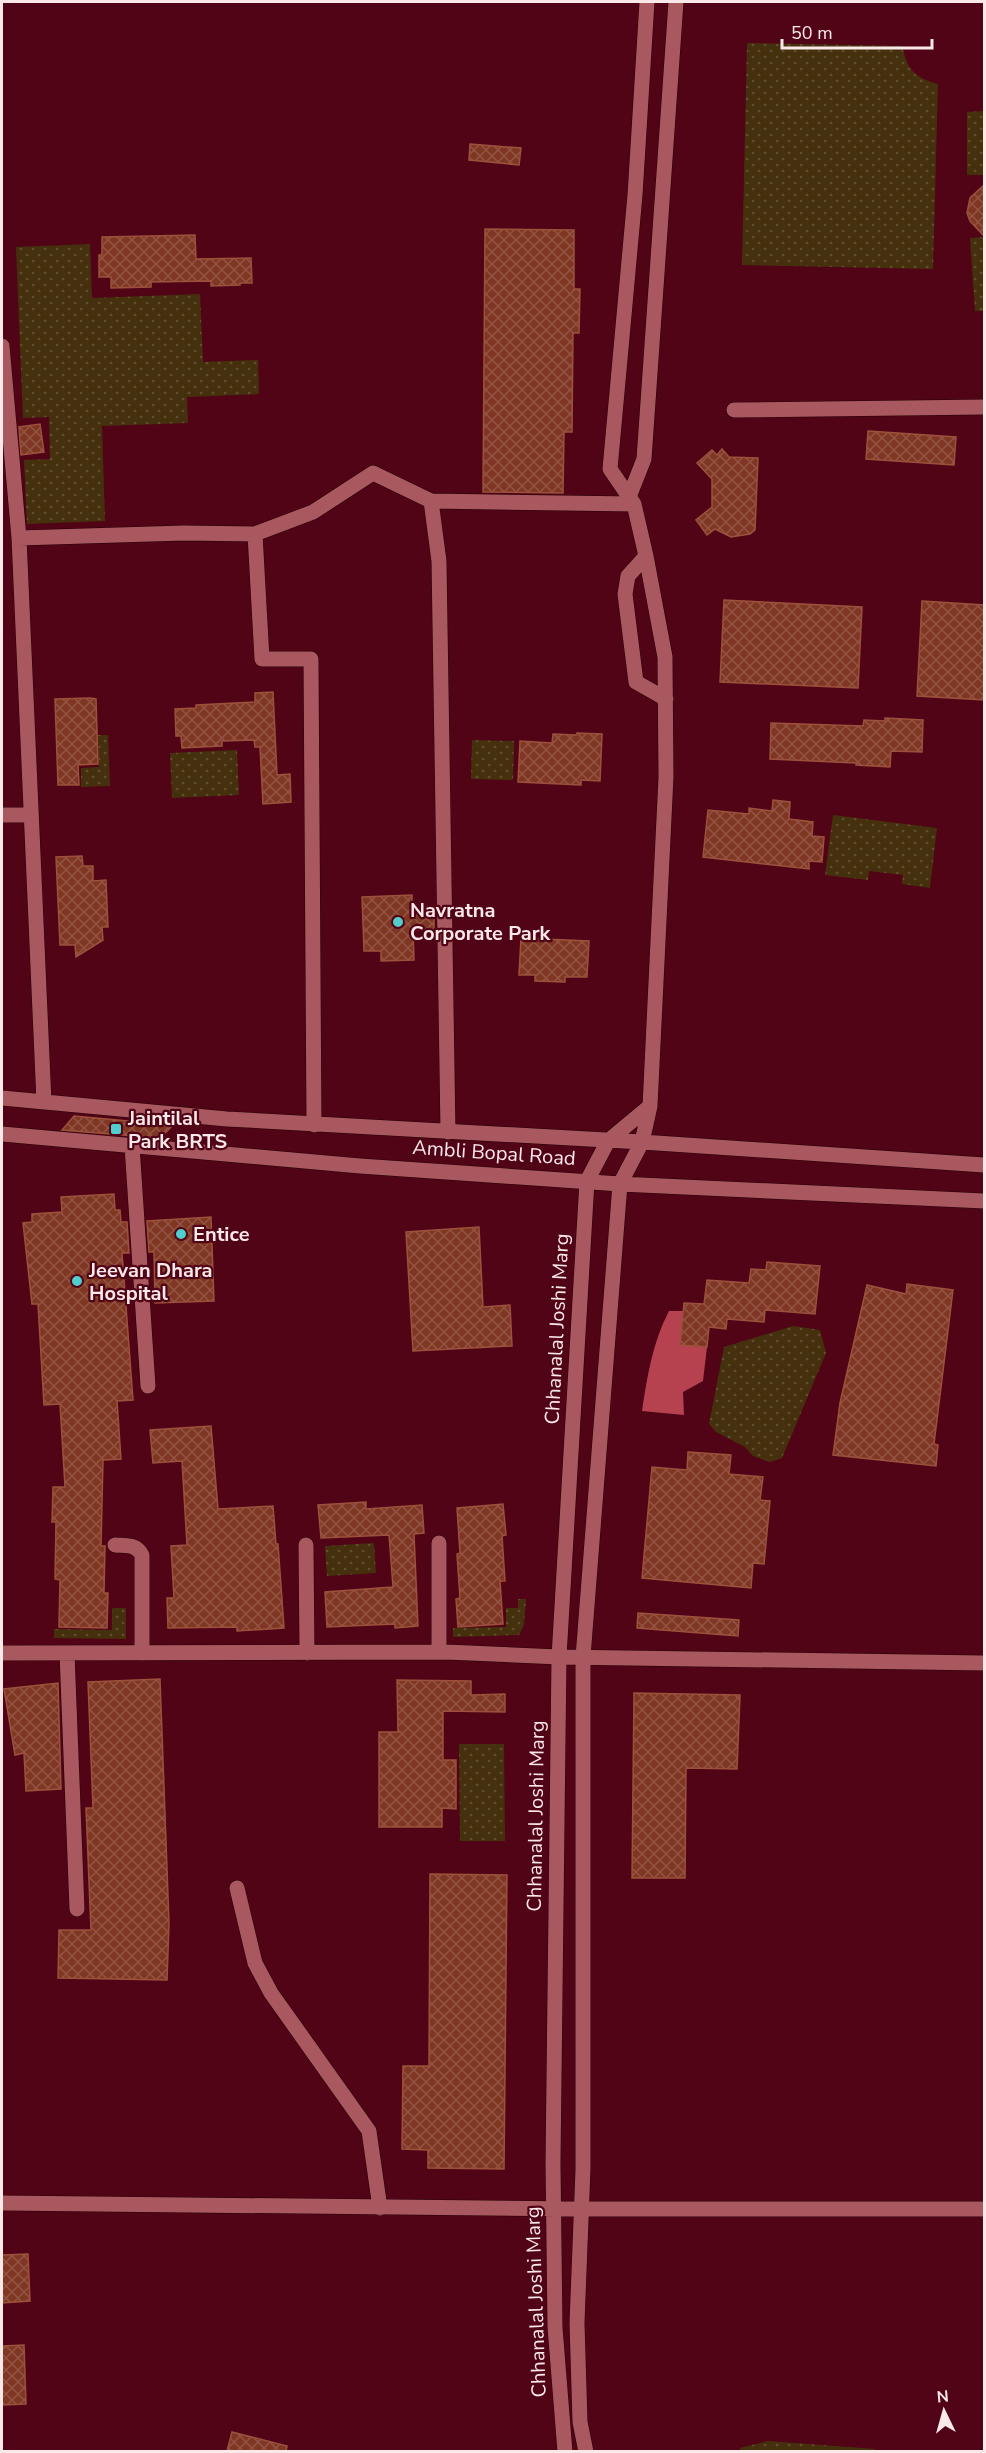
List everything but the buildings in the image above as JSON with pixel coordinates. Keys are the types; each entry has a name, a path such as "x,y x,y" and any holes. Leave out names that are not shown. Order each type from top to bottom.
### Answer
{"street":[{"path":"620,1184 642,1142 650,1106 666,777 665,657 646,556 631,500 610,469 635,195 647,2"},
{"path":"631,500 644,459 676,2"},
{"path":"2,346 19,538 44,1102"},
{"path":"734,410 984,407"},
{"path":"19,538 184,533 255,534 313,512 373,473 431,501 631,500"},
{"path":"431,501 440,561 448,1132"},
{"path":"255,534 262,659 310,659 314,1125"},
{"path":"646,556 628,576 625,594 636,682 666,699"},
{"path":"2,815 30,815"},
{"name":"Ambli Bopal Road","path":"2,1098 314,1125 642,1142 984,1165"},
{"path":"587,1181 608,1141 650,1106"},
{"name":"Ambli Bopal Road","path":"2,1134 360,1166 620,1184 984,1201"},
{"path":"132,1146 148,1386"},
{"name":"Chhanalal Joshi Marg","path":"565,2451 555,2327 554,2209 559,1657 587,1181"},
{"name":"Chhanalal Joshi Marg","path":"586,2451 580,2422 577,2368 583,2169 583,1658 620,1184"},
{"path":"439,1543 439,1652"},
{"path":"116,1545 133,1546 139,1549 142,1556 142,1653"},
{"path":"306,1545 307,1653"},
{"path":"2,1653 439,1652 583,1658 984,1663"},
{"path":"67,1653 76,1909"},
{"path":"237,1888 255,1963 270,1993 369,2131 380,2208"},
{"path":"2,2203 380,2208 984,2209"}],"shaded area":[{"path":"747,43 902,46 913,72 923,79 938,84 933,269 742,265"},
{"path":"984,111 984,175 967,175 967,112"},
{"path":"984,237 984,311 975,311 970,238"},
{"path":"90,244 92,298 200,294 203,362 258,360 259,394 187,397 188,423 102,426 105,521 27,524 24,460 50,459 49,417 23,418 16,247"},
{"path":"98,735 108,735 110,786 81,787 81,768 99,767"},
{"path":"472,740 514,741 513,780 471,779"},
{"path":"237,750 239,795 172,798 170,753"},
{"path":"833,815 937,828 930,888 902,884 903,875 869,871 868,880 825,875"},
{"path":"669,1311 683,1311 680,1345 707,1347 703,1381 683,1392 684,1415 642,1411 655,1347"},
{"path":"793,1326 820,1330 826,1353 782,1458 770,1462 753,1456 745,1447 716,1432 709,1424 724,1347"},
{"path":"374,1543 376,1573 327,1576 325,1546"},
{"path":"518,1599 526,1599 524,1625 519,1635 453,1637 453,1628 506,1627 506,1608 518,1608"},
{"path":"112,1608 126,1608 126,1639 54,1638 54,1629 112,1630"},
{"path":"459,1744 504,1744 505,1841 460,1841"},
{"path":"768,2441 875,2449 876,2451 741,2451 740,2448"}],"place":[{"name":"Navratna Corporate Park","path":"398,922"},
{"name":"Jaintilal Park BRTS","path":"116,1129"},
{"name":"Entice","path":"181,1234"},
{"name":"Jeevan Dhara Hospital","path":"77,1281"}]}
